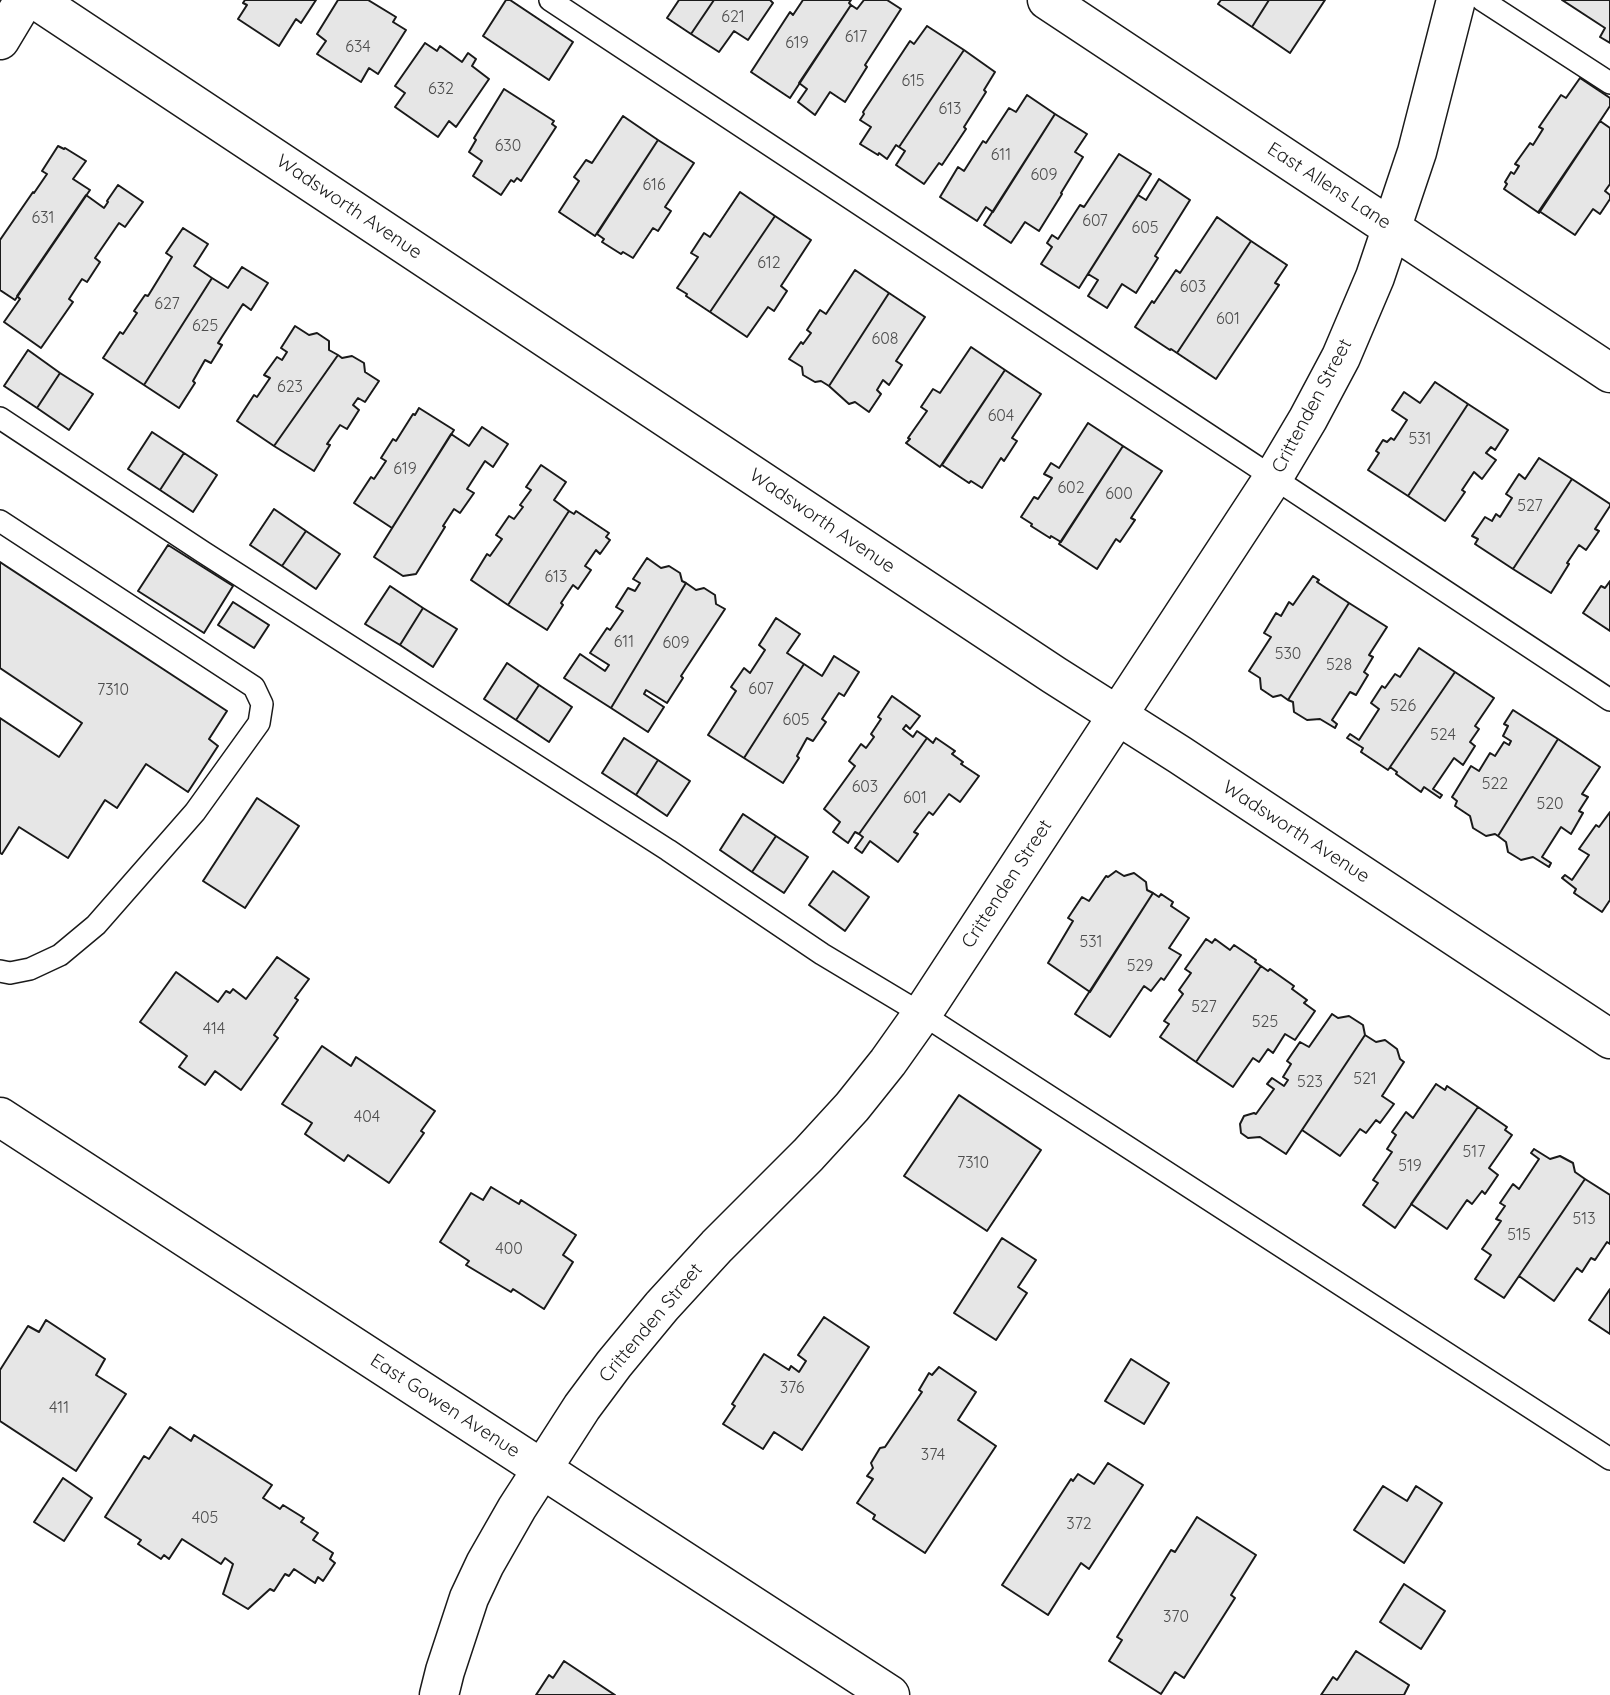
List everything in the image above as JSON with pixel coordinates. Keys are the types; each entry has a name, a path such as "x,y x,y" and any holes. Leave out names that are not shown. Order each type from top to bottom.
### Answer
{"street":[{"path":"0,40 24,0"},
{"name":"Wadsworth Avenue","path":"36,0 1042,667 1610,1039"},
{"name":"East Allens Lane","path":"1047,0 1610,373"},
{"name":"Crittenden Street","path":"439,1695 469,1598 485,1564 541,1469 582,1407 622,1354 717,1246 808,1155 888,1062 1273,478 1341,357 1372,284 1417,152 1455,0"},
{"name":"East Gowen Avenue","path":"0,1117 890,1695"}],"lane":[{"path":"550,0 1610,700"},
{"path":"1482,0 1610,83"},
{"path":"0,418 202,552 668,850 822,954 922,1014 1610,1459"},
{"path":"0,521 254,687 262,704 259,723 195,812 96,925 60,955 30,969 10,973 0,971"}],"building":[{"path":"245,0 316,0 301,23 296,19 279,46 238,19 247,5 243,3"},
{"path":"338,0 368,0 396,17 393,22 406,30 378,74 369,68 361,82 317,54 326,41 317,34"},
{"path":"506,0 510,0 573,42 549,80 483,36"},
{"path":"679,0 714,0 691,34 667,18"},
{"path":"714,0 770,0 773,3 748,40 734,31 719,52 691,34"},
{"path":"803,0 851,0 851,5 790,98 751,72 790,12 793,15"},
{"path":"864,0 887,0 901,9 845,102 830,92 815,115 798,102 807,89 799,83 851,5 857,9"},
{"path":"1221,0 1269,0 1252,27 1218,4"},
{"path":"1269,0 1325,0 1290,53 1252,27"},
{"path":"1562,0 1610,0 1610,43 1600,37 1605,28"},
{"path":"927,26 964,50 899,147 896,145 887,159 860,144 871,127 860,120 910,41 914,44"},
{"path":"425,43 437,51 440,46 462,62 468,53 476,59 472,66 489,79 456,127 449,121 438,137 395,107 405,93 395,86"},
{"path":"964,50 995,72 964,127 966,129 942,165 939,163 924,184 896,165 905,151 899,147"},
{"path":"1580,78 1610,98 1610,106 1539,213 1504,189 1507,184 1505,182 1511,172 1514,174 1519,166 1515,164 1530,143 1533,145 1543,129 1539,127 1561,95 1566,98"},
{"path":"504,89 554,121 552,124 556,127 521,181 517,178 514,182 511,180 501,195 473,176 482,161 469,152 476,140 474,138"},
{"path":"1027,95 1055,114 993,212 986,207 977,221 940,197 958,167 964,171 1009,108 1016,112"},
{"path":"1055,114 1087,134 1075,152 1083,157 1039,231 1025,222 1011,243 984,225"},
{"path":"623,116 658,140 595,236 559,212 579,181 574,177 586,160 592,163"},
{"path":"1600,121 1610,128 1610,184 1605,191 1610,195 1610,199 1600,214 1593,209 1575,235 1539,211"},
{"path":"658,140 694,163 665,207 671,211 658,231 653,228 633,258 602,242 604,239 597,234"},
{"path":"58,146 86,161 73,179 90,190 15,300 0,290 0,240 47,174 42,171"},
{"path":"1119,154 1151,174 1079,288 1041,264 1052,247 1047,243 1052,235 1058,239 1080,205 1084,207"},
{"path":"1159,179 1190,200 1155,256 1158,258 1136,293 1122,284 1107,308 1088,296 1098,280 1088,274 1138,195 1146,200"},
{"path":"118,185 143,202 125,227 119,223 95,258 100,262 87,282 82,279 69,299 73,302 41,348 4,322 20,299 17,296 86,195 104,208"},
{"path":"740,192 775,216 710,312 677,288 698,257 691,253 704,233 710,237"},
{"path":"775,216 811,240 781,286 787,291 774,311 768,307 747,337 710,312"},
{"path":"1217,217 1251,241 1177,353 1135,327 1176,270 1180,273"},
{"path":"183,228 208,244 194,266 212,278 144,385 103,358 120,332 123,334 137,313 134,311 145,295 148,296 172,257 166,253"},
{"path":"1251,241 1287,265 1275,283 1279,285 1216,379 1177,353"},
{"path":"242,267 268,283 251,310 243,304 218,343 222,345 211,363 205,360 193,381 195,383 179,408 144,385 212,278 228,288"},
{"path":"855,270 889,293 829,386 821,381 815,382 803,375 802,367 789,359 811,333 807,330 820,310 826,314"},
{"path":"889,293 925,317 896,361 902,365 889,385 883,380 877,390 881,394 869,412 855,402 849,404 829,386"},
{"path":"295,326 309,335 317,333 329,341 329,350 338,355 274,446 237,421 254,395 257,397 270,378 264,375 277,357 282,360 287,352 281,348"},
{"path":"971,347 1005,370 940,467 906,443 927,411 921,407 933,389 940,393"},
{"path":"28,350 60,373 37,408 4,386"},
{"path":"338,355 342,358 352,356 364,363 365,372 379,381 365,402 358,398 353,405 359,410 347,429 340,425 314,471 274,446"},
{"path":"1005,370 1041,394 1012,438 1017,441 1004,461 1001,458 982,488 971,481 969,483 942,465"},
{"path":"60,373 93,394 69,430 37,408"},
{"path":"1435,382 1468,404 1408,496 1368,470 1379,453 1376,451 1383,440 1394,440 1407,420 1392,410 1404,392 1420,403"},
{"path":"1468,404 1508,430 1495,450 1491,447 1486,453 1496,460 1482,479 1474,472 1462,490 1465,492 1445,521 1408,496"},
{"path":"419,408 454,430 392,528 354,503 371,477 374,479 386,461 381,458 393,439 396,441"},
{"path":"1088,423 1123,446 1061,542 1051,536 1050,538 1021,517 1034,497 1038,499 1052,478 1044,474 1051,463 1059,468"},
{"path":"482,427 508,444 493,467 485,461 467,489 474,493 460,513 454,509 416,574 403,576 374,557 451,434 469,446"},
{"path":"152,432 184,453 160,490 128,469"},
{"path":"1123,446 1162,471 1131,518 1135,520 1120,542 1116,539 1097,569 1059,544"},
{"path":"184,453 217,475 193,512 160,490"},
{"path":"1539,458 1572,479 1513,569 1475,544 1478,539 1472,536 1485,517 1492,521 1496,514 1500,517 1512,498 1506,494 1519,474 1525,479"},
{"path":"541,465 566,482 554,500 569,511 508,605 471,580 487,554 490,556 502,539 496,535 509,516 514,519 523,507 520,505 531,490 526,487"},
{"path":"1572,479 1610,506 1595,529 1599,531 1586,550 1579,545 1551,593 1513,569"},
{"path":"274,509 306,531 282,566 250,545"},
{"path":"569,511 574,514 576,511 609,533 606,537 610,540 600,554 596,550 585,566 591,570 578,589 573,585 547,630 508,605"},
{"path":"306,531 340,554 316,589 282,566"},
{"path":"168,545 233,586 204,633 138,591"},
{"path":"647,558 661,568 669,566 680,573 682,581 686,583 611,708 564,678 580,654 605,671 609,665 590,653 623,611 616,607 628,588 635,591 640,583 633,579"},
{"path":"0,562 227,711 209,739 218,746 188,792 146,764 117,808 105,800 68,858 19,827 2,854 0,853 0,718 59,757 82,723 0,668"},
{"path":"1313,576 1319,580 1317,582 1349,603 1288,700 1281,695 1273,697 1261,689 1260,678 1249,671 1271,637 1264,633 1276,613 1281,616 1289,602 1293,605"},
{"path":"1610,581 1610,631 1583,613 1601,586 1605,588"},
{"path":"686,583 696,590 704,588 715,595 716,604 725,609 681,676 683,678 667,703 646,690 644,694 664,707 648,732 611,708"},
{"path":"390,586 423,608 400,645 365,624"},
{"path":"233,602 269,625 254,648 218,625"},
{"path":"1349,603 1387,627 1369,655 1373,657 1364,672 1368,675 1356,695 1350,692 1332,720 1337,724 1335,728 1320,719 1307,720 1294,712 1293,702 1288,700"},
{"path":"423,608 457,629 433,667 400,645"},
{"path":"776,618 800,634 787,653 804,664 744,758 708,735 736,691 731,687 744,668 750,673 765,650 759,645"},
{"path":"1419,648 1455,672 1388,770 1361,752 1363,748 1347,738 1350,734 1359,740 1379,709 1371,703 1382,686 1385,688 1395,674 1400,677"},
{"path":"834,656 859,672 844,696 839,693 822,719 826,722 813,741 807,738 797,756 799,758 783,783 744,758 804,664 822,676"},
{"path":"507,663 539,685 516,720 484,699"},
{"path":"1455,672 1494,698 1475,726 1479,729 1470,742 1475,746 1463,765 1454,758 1433,789 1442,795 1440,798 1424,787 1421,792 1390,767"},
{"path":"539,685 572,707 549,742 516,720"},
{"path":"892,696 920,716 910,729 906,725 903,729 913,737 917,731 927,738 859,834 855,832 848,843 833,832 840,822 824,809 855,766 849,761 861,744 866,748 874,737 871,734 881,719 878,717"},
{"path":"1513,710 1558,739 1498,836 1486,836 1473,828 1470,816 1455,806 1457,801 1452,797 1471,766 1479,771 1490,753 1495,756 1504,742 1509,745 1511,741 1503,736 1508,726 1504,724"},
{"path":"624,738 658,760 636,795 602,773"},
{"path":"927,738 933,743 936,738 955,751 952,754 963,762 961,764 979,776 960,802 949,794 933,815 929,812 914,832 918,834 898,862 870,841 862,853 855,848 863,837 859,834"},
{"path":"1558,739 1600,767 1582,794 1588,797 1579,811 1583,813 1571,834 1561,827 1542,857 1551,863 1549,867 1533,857 1521,860 1508,852 1506,842 1498,836"},
{"path":"658,760 690,781 667,816 636,795"},
{"path":"257,798 299,826 245,908 203,881"},
{"path":"1610,812 1610,900 1602,912 1574,893 1576,889 1562,878 1565,875 1572,880 1589,855 1579,849 1596,825 1599,827"},
{"path":"743,814 776,836 752,872 720,850"},
{"path":"776,836 808,857 784,893 752,872"},
{"path":"833,871 869,897 845,931 809,905"},
{"path":"1116,871 1124,876 1134,873 1146,882 1147,890 1153,893 1090,992 1048,963 1073,921 1068,918 1082,897 1089,901 1106,876"},
{"path":"1153,893 1159,897 1161,894 1173,902 1171,906 1189,918 1169,948 1181,955 1164,980 1161,978 1151,991 1144,986 1110,1037 1075,1014"},
{"path":"1206,939 1212,943 1215,939 1230,950 1234,945 1261,966 1196,1062 1160,1037 1169,1024 1164,1021 1183,994 1179,990 1191,973 1185,969"},
{"path":"277,957 309,979 274,1035 278,1038 241,1090 215,1071 205,1085 179,1067 187,1056 140,1022 176,972 218,1002 226,991 230,993 233,989 246,999"},
{"path":"1261,966 1294,986 1292,989 1307,1000 1304,1003 1315,1011 1295,1040 1285,1034 1273,1053 1268,1049 1259,1062 1253,1058 1233,1087 1196,1062"},
{"path":"1332,1014 1338,1018 1349,1016 1363,1025 1365,1035 1286,1154 1260,1137 1248,1138 1241,1133 1240,1124 1244,1116 1256,1114 1274,1089 1267,1084 1272,1078 1284,1086 1288,1080 1283,1077 1291,1064 1287,1061 1300,1042 1309,1047"},
{"path":"1365,1035 1376,1042 1385,1040 1397,1049 1404,1062 1382,1096 1394,1104 1380,1123 1376,1120 1366,1133 1360,1129 1340,1156 1302,1130"},
{"path":"322,1046 351,1066 356,1057 435,1111 421,1131 424,1133 389,1183 348,1155 344,1161 305,1134 312,1123 282,1104"},
{"path":"1436,1084 1445,1090 1447,1086 1478,1107 1395,1228 1363,1205 1378,1183 1373,1180 1392,1152 1387,1149 1396,1135 1392,1132 1406,1112 1413,1118"},
{"path":"959,1095 1041,1150 987,1231 904,1176"},
{"path":"1478,1107 1507,1127 1505,1130 1512,1135 1489,1168 1498,1175 1485,1194 1482,1191 1472,1204 1467,1200 1447,1229 1411,1204"},
{"path":"1534,1149 1550,1159 1560,1156 1573,1163 1575,1172 1585,1179 1504,1298 1475,1279 1491,1255 1482,1249 1501,1221 1496,1219 1505,1206 1500,1203 1513,1184 1519,1189 1539,1159 1531,1153"},
{"path":"1585,1179 1610,1195 1610,1244 1607,1242 1595,1260 1591,1258 1582,1272 1577,1268 1554,1301 1519,1276"},
{"path":"491,1187 519,1204 521,1200 576,1235 563,1255 573,1262 544,1309 513,1289 511,1292 466,1265 469,1261 440,1242 471,1193 483,1200"},
{"path":"1002,1238 1036,1260 1018,1287 1027,1293 996,1340 954,1313"},
{"path":"1610,1289 1610,1334 1589,1320"},
{"path":"824,1317 869,1347 802,1450 774,1432 763,1449 723,1424 735,1406 732,1404 764,1354 789,1370 791,1366 799,1372 806,1361 798,1355"},
{"path":"46,1320 105,1359 96,1375 126,1394 76,1471 0,1421 0,1370 28,1326 39,1332"},
{"path":"1131,1359 1169,1383 1144,1424 1105,1401"},
{"path":"939,1367 976,1392 958,1420 996,1446 925,1553 873,1519 875,1515 857,1503 873,1479 867,1476 880,1448 885,1447 922,1392 919,1390 929,1373 932,1375"},
{"path":"170,1427 191,1441 194,1435 272,1485 263,1498 280,1509 283,1505 304,1518 301,1522 318,1533 313,1540 333,1553 330,1559 335,1563 323,1581 318,1577 315,1583 294,1569 289,1576 285,1574 274,1591 270,1589 248,1609 223,1594 233,1564 225,1558 221,1564 182,1539 169,1559 164,1555 161,1559 138,1544 141,1540 105,1517 144,1456 149,1459"},
{"path":"1108,1463 1143,1485 1089,1569 1081,1563 1048,1615 1002,1585 1071,1479 1073,1481 1078,1474 1094,1484"},
{"path":"63,1478 92,1498 64,1541 34,1522"},
{"path":"1383,1486 1407,1501 1416,1486 1442,1503 1404,1563 1354,1530"},
{"path":"1197,1517 1256,1555 1231,1595 1235,1598 1184,1678 1175,1672 1161,1694 1109,1661 1122,1640 1117,1637 1171,1550 1175,1552"},
{"path":"1404,1584 1445,1611 1421,1649 1380,1622"},
{"path":"1356,1651 1409,1685 1404,1695 1321,1695 1333,1677 1337,1680"},
{"path":"564,1661 615,1695 536,1695 549,1675 553,1678"}]}
